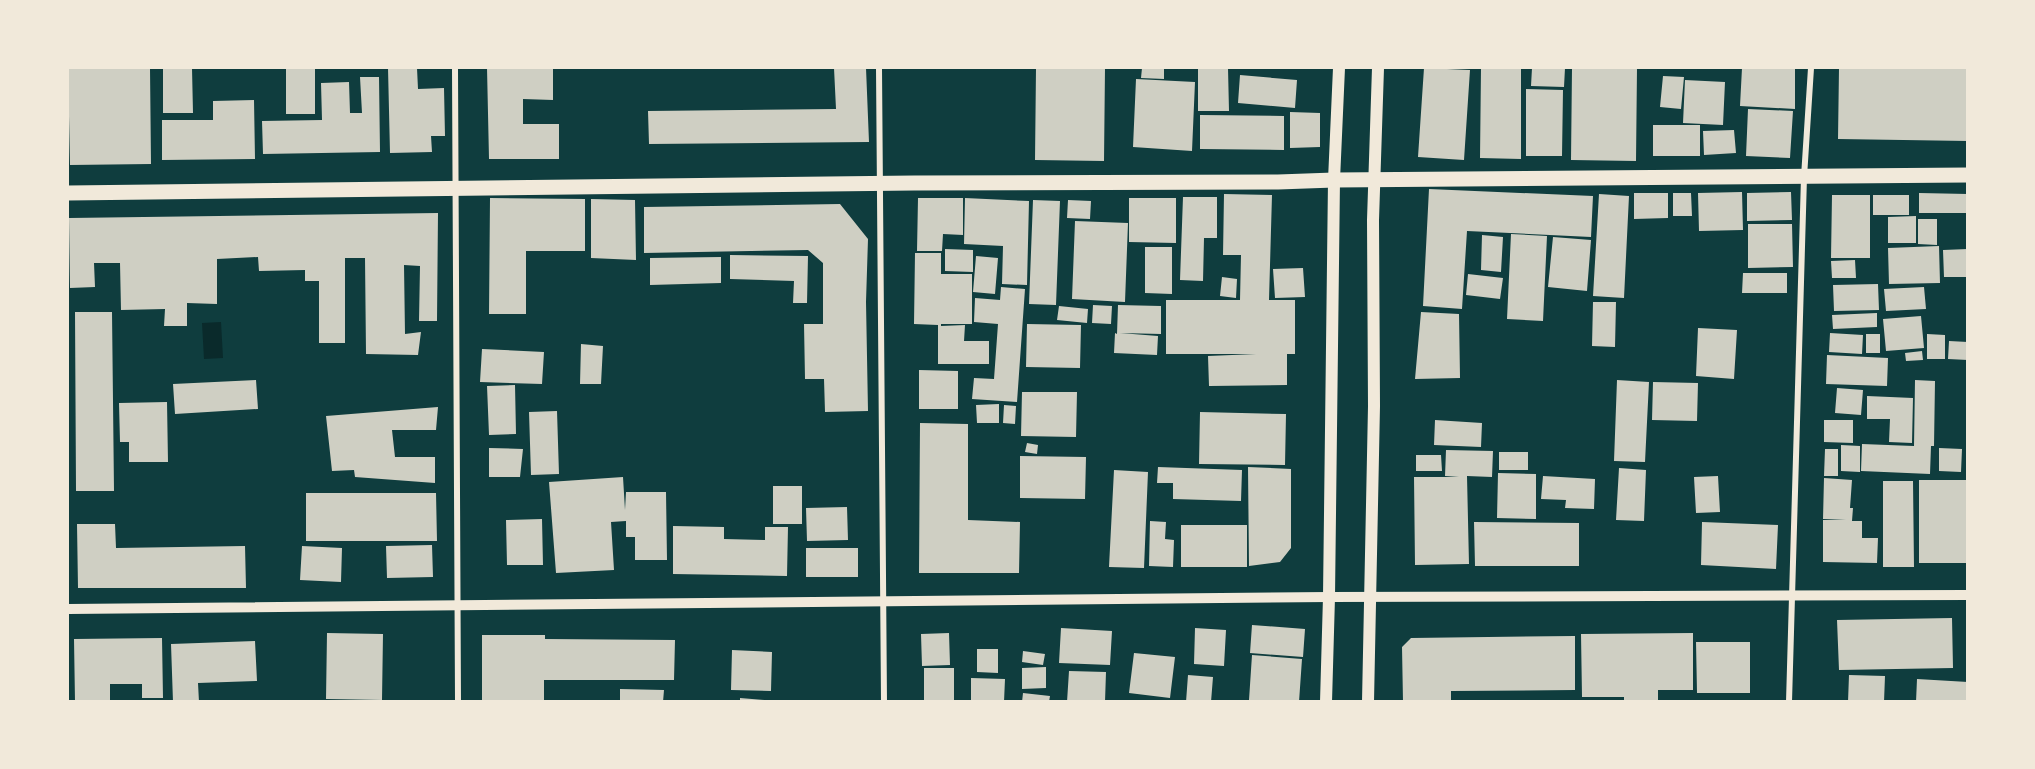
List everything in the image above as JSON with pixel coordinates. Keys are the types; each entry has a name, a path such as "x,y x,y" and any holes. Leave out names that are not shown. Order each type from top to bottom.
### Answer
{"main road":[{"path":"1326,702 1334,180 1339,68"},
{"path":"1368,702 1374,406 1374,180 1378,68"},
{"path":"68,193 880,183 1278,182 1968,175"}],"street":[{"path":"455,68 458,702"},
{"path":"879,68 884,702"},
{"path":"1789,702 1804,177 1811,68"},
{"path":"68,609 1329,597 1968,595"}],"water":[{"path":"221,322 223,358 204,359 202,323"}],"building":[{"path":"68,68 150,68 151,164 70,165"},
{"path":"163,68 192,68 193,113 163,113"},
{"path":"286,68 315,68 315,114 286,114"},
{"path":"388,68 417,68 418,89 444,88 445,136 431,136 432,152 390,153"},
{"path":"487,68 553,68 553,100 523,99 523,124 559,124 559,159 489,159"},
{"path":"834,68 866,68 869,142 649,144 648,111 836,109"},
{"path":"1036,68 1105,68 1104,161 1035,160"},
{"path":"1142,68 1164,68 1164,79 1141,78"},
{"path":"1198,68 1228,68 1229,111 1198,111"},
{"path":"1424,68 1470,70 1464,160 1418,157"},
{"path":"1481,68 1521,68 1521,159 1480,158"},
{"path":"1532,68 1565,68 1564,87 1531,86"},
{"path":"1572,68 1637,68 1636,161 1571,160"},
{"path":"1742,68 1795,68 1795,109 1740,106"},
{"path":"1839,68 1968,68 1968,141 1838,139"},
{"path":"1240,75 1297,80 1295,108 1238,103"},
{"path":"1663,76 1684,77 1681,109 1660,107"},
{"path":"360,77 379,77 380,152 263,154 262,121 322,120 321,83 349,82 350,113 362,113"},
{"path":"1136,79 1195,82 1192,151 1133,147"},
{"path":"1685,80 1725,82 1723,125 1683,123"},
{"path":"1526,89 1563,90 1562,156 1526,156"},
{"path":"254,100 255,159 162,160 162,120 213,120 213,101"},
{"path":"1748,109 1793,111 1790,158 1746,156"},
{"path":"1290,112 1320,113 1320,147 1290,148"},
{"path":"1200,115 1284,116 1284,150 1200,149"},
{"path":"1653,125 1700,125 1700,156 1653,156"},
{"path":"1734,130 1736,153 1704,155 1703,131"},
{"path":"1429,189 1593,196 1591,237 1467,231 1462,309 1423,306"},
{"path":"1742,192 1743,230 1699,231 1698,193"},
{"path":"1791,192 1792,220 1747,221 1747,193"},
{"path":"1634,193 1668,193 1668,218 1634,219"},
{"path":"1673,193 1691,193 1692,216 1673,216"},
{"path":"1919,193 1968,194 1968,213 1919,213"},
{"path":"1224,194 1272,195 1269,300 1295,300 1295,354 1287,354 1287,385 1209,386 1208,356 1256,354 1166,354 1166,300 1240,300 1241,255 1223,255"},
{"path":"1599,194 1629,196 1624,298 1593,296"},
{"path":"1832,195 1870,195 1870,258 1831,258"},
{"path":"1873,195 1909,195 1909,215 1873,215"},
{"path":"1183,197 1217,197 1217,238 1204,238 1203,281 1180,280"},
{"path":"490,198 585,199 585,251 526,251 526,314 489,314"},
{"path":"918,198 963,198 963,235 943,234 942,251 917,251"},
{"path":"965,198 1029,201 1027,285 1002,284 1003,246 964,244"},
{"path":"1129,198 1176,198 1176,243 1129,242"},
{"path":"591,199 635,200 636,260 591,258"},
{"path":"1033,200 1060,201 1056,305 1029,304"},
{"path":"1068,200 1091,201 1090,219 1067,218"},
{"path":"840,204 868,239 866,302 868,411 825,412 824,379 805,379 804,324 823,324 823,263 808,250 644,253 644,207"},
{"path":"438,213 437,321 419,321 420,266 404,265 405,334 421,332 418,355 366,354 365,258 345,258 345,343 319,343 319,281 305,281 305,270 259,271 258,257 217,259 217,304 187,303 187,326 164,326 165,309 121,310 120,263 94,263 95,287 70,288 69,218"},
{"path":"1916,216 1916,243 1888,243 1888,217"},
{"path":"1918,219 1937,219 1937,245 1918,244"},
{"path":"1075,221 1128,223 1125,302 1072,299"},
{"path":"1748,224 1792,224 1793,267 1748,268"},
{"path":"1511,234 1547,236 1543,321 1507,319"},
{"path":"1482,235 1503,237 1501,272 1481,270"},
{"path":"1553,237 1591,240 1587,291 1548,287"},
{"path":"1939,246 1940,283 1889,284 1888,248"},
{"path":"1145,247 1172,247 1172,294 1145,293"},
{"path":"945,249 973,250 973,272 945,271"},
{"path":"1968,249 1968,277 1944,277 1943,250"},
{"path":"915,253 941,253 941,274 972,274 972,324 941,324 941,326 965,325 964,341 989,341 989,364 938,364 938,325 914,324"},
{"path":"730,255 808,256 807,303 793,303 794,281 730,279"},
{"path":"976,256 998,258 995,294 973,292"},
{"path":"721,257 721,283 650,285 650,258"},
{"path":"1855,260 1856,278 1832,278 1831,261"},
{"path":"1303,268 1305,297 1275,298 1273,269"},
{"path":"1743,273 1787,273 1787,293 1742,293"},
{"path":"1468,274 1503,278 1500,299 1466,295"},
{"path":"1222,277 1237,279 1236,298 1220,296"},
{"path":"1878,284 1879,310 1834,311 1833,285"},
{"path":"1001,287 1025,289 1017,402 972,399 974,378 994,379 998,324 974,322 975,298 1000,300"},
{"path":"1924,287 1926,309 1886,311 1884,289"},
{"path":"1593,302 1616,302 1615,347 1592,346"},
{"path":"1093,305 1112,306 1111,324 1092,323"},
{"path":"1118,305 1161,306 1161,334 1120,333 1158,336 1157,355 1114,353"},
{"path":"1059,306 1088,309 1087,323 1057,320"},
{"path":"75,312 112,312 114,491 76,491"},
{"path":"1421,312 1459,314 1460,378 1415,379"},
{"path":"1877,313 1877,327 1833,329 1832,315"},
{"path":"1921,316 1924,348 1886,351 1883,319"},
{"path":"1027,324 1081,325 1080,368 1026,367"},
{"path":"1698,328 1737,330 1734,379 1696,376"},
{"path":"1830,333 1863,335 1862,354 1829,352"},
{"path":"1866,334 1880,334 1880,353 1866,353"},
{"path":"1927,334 1945,335 1945,359 1927,359"},
{"path":"1949,341 1968,342 1968,360 1948,359"},
{"path":"581,344 603,346 601,384 580,384"},
{"path":"482,349 544,352 542,384 480,382"},
{"path":"1922,351 1923,360 1906,361 1905,353"},
{"path":"1827,355 1888,358 1887,386 1826,384"},
{"path":"919,370 958,371 958,409 919,409"},
{"path":"256,380 258,409 175,414 173,384"},
{"path":"1617,380 1649,382 1645,462 1614,461"},
{"path":"1915,380 1935,381 1934,446 1931,446 1930,474 1861,471 1862,444 1914,446"},
{"path":"1653,382 1698,383 1697,421 1652,420"},
{"path":"515,385 516,434 489,435 487,386"},
{"path":"1837,388 1863,390 1861,415 1835,413"},
{"path":"1022,392 1077,392 1076,437 1021,436"},
{"path":"1867,396 1913,398 1912,443 1889,442 1890,419 1867,419"},
{"path":"167,402 168,462 129,462 129,442 120,442 119,403"},
{"path":"999,404 999,423 977,423 976,405"},
{"path":"1004,405 1016,406 1015,424 1003,423"},
{"path":"438,407 436,430 392,430 395,457 435,457 435,483 355,477 354,470 332,471 326,416"},
{"path":"557,411 559,474 531,475 529,412"},
{"path":"1200,412 1286,414 1285,465 1199,464"},
{"path":"1435,420 1482,423 1481,447 1434,445"},
{"path":"1824,420 1853,420 1853,443 1824,442"},
{"path":"920,423 968,424 968,520 1020,522 1019,573 919,573"},
{"path":"1027,443 1038,445 1037,454 1025,452"},
{"path":"1841,445 1860,446 1860,472 1841,471"},
{"path":"489,448 523,449 520,477 489,477"},
{"path":"1939,448 1962,449 1961,472 1939,471"},
{"path":"1825,449 1838,449 1838,476 1824,476"},
{"path":"1446,450 1493,451 1492,477 1467,476 1469,564 1415,565 1414,477 1459,477 1445,476"},
{"path":"1499,452 1528,452 1528,470 1499,470"},
{"path":"1416,455 1441,455 1442,471 1416,471"},
{"path":"1020,456 1086,457 1085,499 1020,498"},
{"path":"1158,467 1242,470 1241,501 1173,499 1173,483 1157,483"},
{"path":"1248,467 1291,469 1291,548 1280,562 1249,566"},
{"path":"1619,468 1646,470 1644,521 1616,520"},
{"path":"1114,470 1148,472 1144,568 1109,567"},
{"path":"1498,473 1536,474 1536,519 1497,518"},
{"path":"1543,476 1595,479 1594,509 1565,508 1566,500 1541,499"},
{"path":"1718,476 1720,512 1696,513 1694,477"},
{"path":"623,477 625,510 626,492 666,492 667,560 635,560 635,537 626,537 626,521 611,522 614,570 556,573 549,482"},
{"path":"1824,478 1852,480 1850,508 1853,508 1852,521 1862,521 1862,538 1878,538 1877,563 1823,562 1823,520 1846,520 1823,519"},
{"path":"1919,480 1968,480 1968,563 1919,563"},
{"path":"1883,481 1913,481 1914,567 1883,567"},
{"path":"773,486 802,486 802,524 773,524"},
{"path":"306,493 436,493 437,541 306,541"},
{"path":"847,507 848,540 807,541 806,508"},
{"path":"542,519 543,565 507,565 506,520"},
{"path":"1150,521 1166,522 1165,539 1174,540 1173,567 1149,566"},
{"path":"1474,522 1579,523 1579,566 1475,566"},
{"path":"1702,522 1778,525 1776,569 1701,565"},
{"path":"77,524 115,524 116,548 245,546 246,588 78,588"},
{"path":"1181,525 1247,525 1247,567 1181,567"},
{"path":"673,526 724,527 724,539 765,540 765,527 788,527 787,576 673,574"},
{"path":"432,545 433,577 387,578 386,546"},
{"path":"302,546 342,548 341,582 300,580"},
{"path":"806,548 858,548 858,577 806,577"},
{"path":"1952,618 1953,668 1839,670 1837,620"},
{"path":"1252,625 1305,629 1303,657 1250,653"},
{"path":"1061,628 1112,631 1110,665 1059,663"},
{"path":"1195,628 1226,630 1224,666 1194,664"},
{"path":"327,633 383,634 382,700 326,699"},
{"path":"949,633 950,665 922,666 921,634"},
{"path":"1693,633 1693,690 1658,690 1658,702 1624,702 1624,697 1582,697 1581,634"},
{"path":"482,635 545,635 545,639 675,640 674,680 544,680 544,702 482,702"},
{"path":"1575,636 1575,690 1451,691 1451,702 1403,702 1402,647 1411,638"},
{"path":"162,638 163,698 142,698 142,684 110,684 110,702 75,702 74,639"},
{"path":"255,641 257,681 198,683 199,702 173,702 171,644"},
{"path":"1696,642 1750,642 1750,693 1697,693"},
{"path":"977,649 998,649 998,673 977,672"},
{"path":"732,650 772,652 771,691 731,690"},
{"path":"1023,651 1045,654 1043,665 1022,662"},
{"path":"1134,653 1175,657 1170,698 1129,693"},
{"path":"1252,655 1302,659 1299,702 1249,700"},
{"path":"1046,667 1046,688 1022,689 1022,668"},
{"path":"924,668 954,668 954,702 924,702"},
{"path":"1069,671 1106,672 1105,702 1067,702"},
{"path":"1188,675 1213,677 1211,702 1186,702"},
{"path":"1849,675 1885,676 1884,702 1848,702"},
{"path":"971,678 1005,679 1004,702 971,702"},
{"path":"1917,679 1968,682 1968,702 1916,702"},
{"path":"620,689 664,690 663,702 620,702"},
{"path":"1023,693 1050,696 1049,702 1022,702"},
{"path":"740,698 764,700 764,702 740,702"}]}
